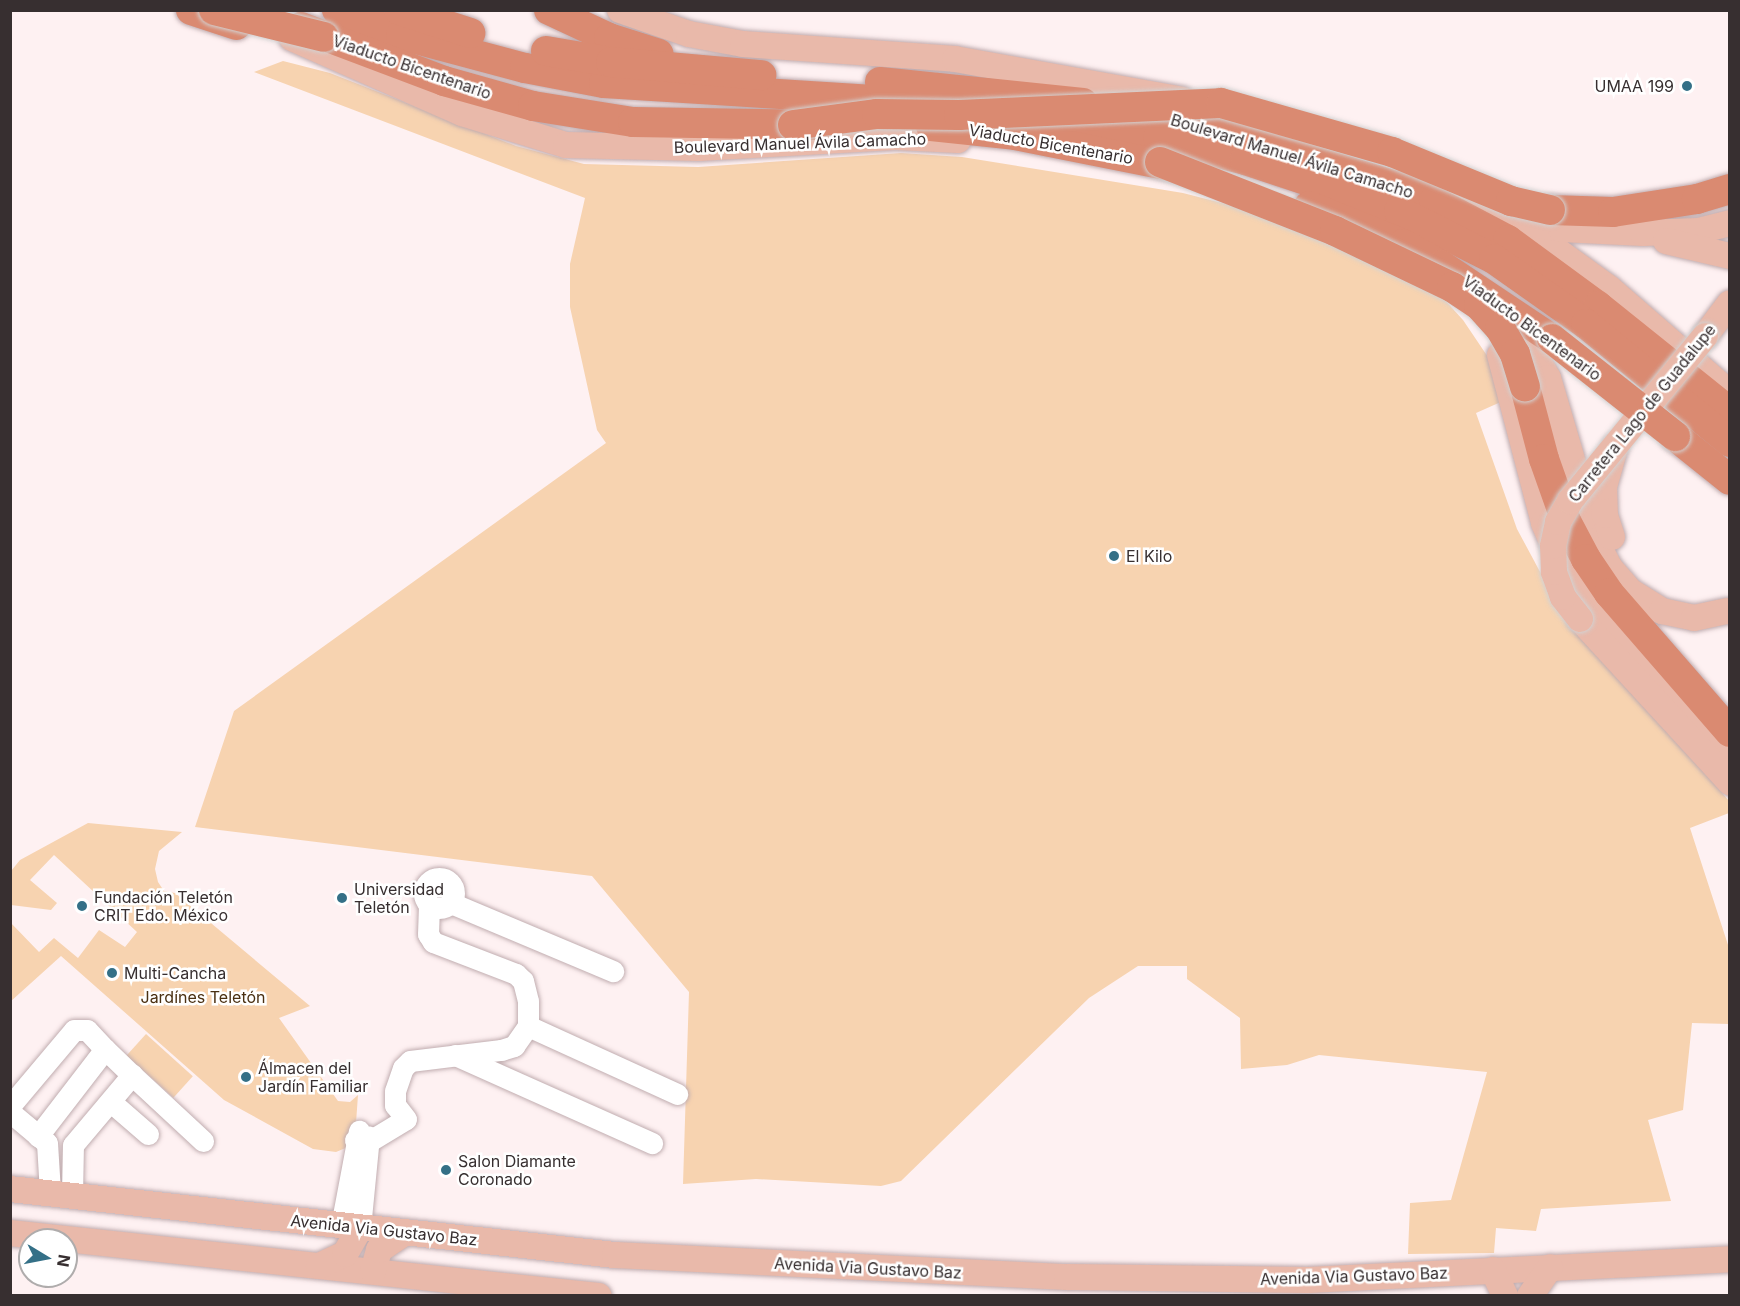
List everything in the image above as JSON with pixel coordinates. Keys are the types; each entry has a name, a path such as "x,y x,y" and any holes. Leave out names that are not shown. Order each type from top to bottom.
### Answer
{"highway":[{"path":"191,10 291,38"},
{"path":"214,10 331,24"},
{"name":"Viaducto Bicentenario","path":"264,10 331,24 444,81 533,106 633,122 896,124 969,129 1160,162 1264,190 1328,212 1441,265 1552,339 1730,480"},
{"name":"Boulevard Manuel Ávila Camacho","path":"399,10 530,48 611,62 1053,98 1161,116 1406,189 1508,240 1598,306 1730,412"},
{"path":"549,10 609,38 714,71"},
{"name":"Boulevard Manuel Ávila Camacho","path":"331,24 424,41 525,68 604,83 746,94 945,104 1158,138 1245,160 1399,211 1494,259 1586,324 1730,442"},
{"path":"793,125 877,114 959,115 1221,103 1392,152 1511,201 1535,219 1634,222 1677,217"},
{"path":"1160,162 1326,227 1452,287 1479,305 1500,328 1515,354 1536,436 1566,521 1597,577 1730,732"},
{"path":"1634,222 1697,199 1730,191"}],"main road":[{"name":"Boulevard Manuel Ávila Camacho","path":"236,10 291,38 462,113 566,145 699,148 898,137 979,141 1211,183 1256,196 1382,243 1458,283 1514,318 1730,490"},
{"name":"Boulevard Manuel Ávila Camacho","path":"620,10 689,34 743,44 955,58 1164,94 1410,171 1535,219 1609,288 1730,393"},
{"path":"1535,219 1677,217 1702,210 1730,191"},
{"path":"1634,222 1698,231 1730,223"},
{"path":"1634,222 1730,256"},
{"path":"1458,283 1482,316 1499,354 1544,523 1558,556 1583,593 1730,758"},
{"name":"Carretera Lago de Guadalupe","path":"1730,303 1616,448 1570,501 1554,534 1552,558 1558,585 1580,618 1730,782"},
{"path":"1514,318 1548,378 1596,541 1610,568 1630,591 1662,611 1701,618 1728,609"},
{"path":"1705,336 1730,318"},
{"path":"1616,448 1606,474 1604,508 1613,541 1628,565 1648,584 1674,598 1728,609"},
{"path":"1630,615 1680,626 1704,623 1728,609"},
{"name":"Avenida Via Gustavo Baz","path":"10,1189 615,1255 1141,1280 1308,1280 1730,1259"},
{"path":"319,1266 345,1254 351,1227"},
{"path":"373,1271 379,1250 406,1232"},
{"path":"10,1233 599,1296"},
{"path":"1530,1296 1550,1267"},
{"path":"1493,1270 1505,1296"}],"street":[{"path":"351,1227 364,1138 401,1112 398,1079 410,1061 507,1048 523,1036 528,1026 528,1001 523,981 516,974 433,942 428,934 429,905 424,888 438,877 453,886 451,903"},
{"path":"429,905 440,908 451,903 613,971"},
{"path":"528,1026 677,1094"},
{"path":"10,1106 74,1030 87,1030 203,1141"},
{"path":"38,1136 105,1049"},
{"path":"454,1055 652,1143"},
{"path":"61,1193 73,1145 132,1075"},
{"path":"111,1102 148,1134"},
{"path":"10,1112 49,1147 61,1193"}],"green space":[{"path":"283,61 330,73 516,146 584,164 698,167 901,153 962,157 1183,193 1253,211 1433,287 1463,320 1492,363 1503,401 1476,413 1517,529 1553,596 1729,801 1729,813 1690,828 1729,948 1729,1024 1692,1023 1683,1110 1648,1120 1671,1201 1541,1209 1536,1231 1496,1228 1494,1253 1408,1254 1410,1203 1451,1200 1487,1072 1319,1055 1287,1065 1241,1069 1240,1018 1187,979 1187,966 1138,966 1089,998 901,1181 881,1186 756,1179 683,1184 689,992 592,876 195,827 234,711 606,443 597,430 570,307 570,264 585,198 254,72"},
{"name":"Jardínes Teletón","path":"88,823 182,832 159,851 155,869 158,882 164,891 175,893 310,1006 279,1018 338,1101 350,1102 358,1095 356,1123 348,1147 336,1152 313,1149 224,1100 61,956 10,1002 10,922 39,952 54,938 78,958 99,930 125,947 137,932 54,855 30,880 57,903 51,910 11,905 11,871 20,860"},
{"path":"146,1034 193,1076 173,1098 127,1056"}],"place":[{"name":"UMAA 199","path":"1687,86"},
{"name":"El Kilo","path":"1114,556"},
{"name":"Universidad Teletón","path":"342,898"},
{"name":"Fundación Teletón CRIT Edo. México","path":"82,906"},
{"name":"Multi-Cancha","path":"112,973"},
{"name":"Álmacen del Jardín Familiar","path":"246,1077"},
{"name":"Salon Diamante Coronado","path":"446,1170"}]}
